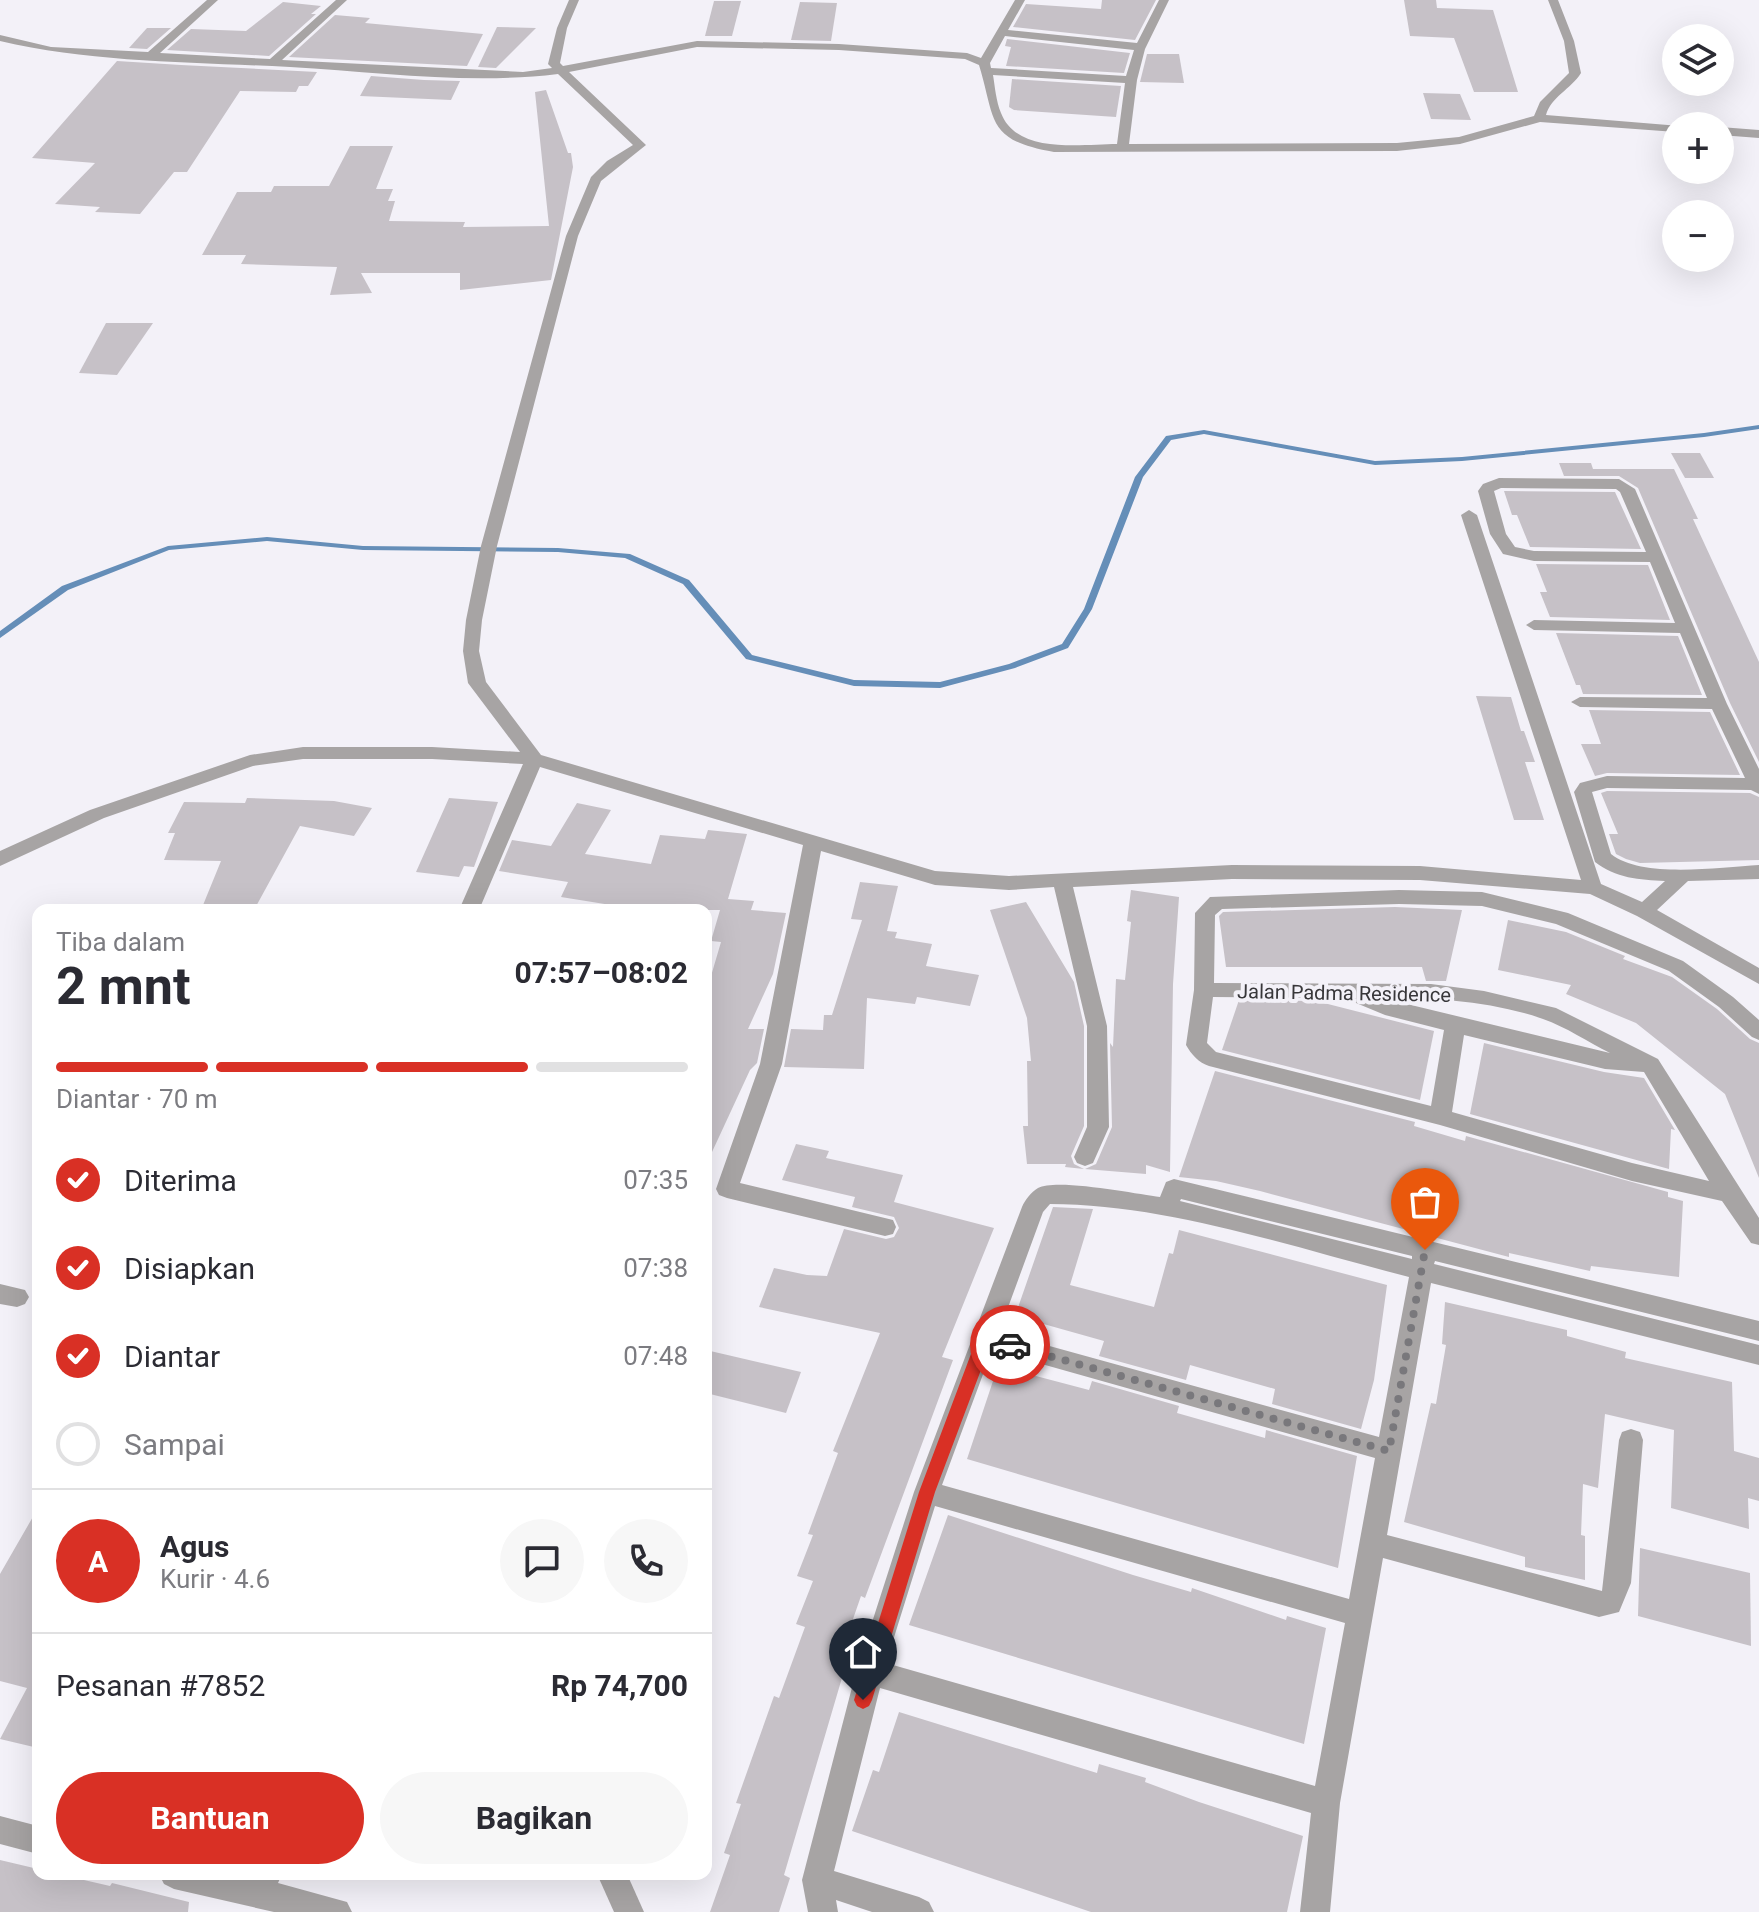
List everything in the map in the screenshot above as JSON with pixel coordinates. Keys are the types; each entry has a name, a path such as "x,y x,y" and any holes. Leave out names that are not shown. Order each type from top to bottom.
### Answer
{"street":[{"path":"151,55 213,0"},
{"path":"272,63 342,0"},
{"path":"535,759 477,683 472,667 474,620 489,546 572,236 595,180 611,164 640,145 554,64 574,0"},
{"path":"1020,0 986,67 992,107 1004,130 1017,140 1054,148 1397,147 1460,140 1540,118 1662,127"},
{"path":"1123,148 1131,80 1141,47 1164,0"},
{"path":"1540,118 1540,107 1564,89 1575,73 1569,41 1553,0"},
{"path":"1003,33 1141,47"},
{"path":"0,38 51,50 523,75 676,46 735,43 967,56 986,67 1131,80"},
{"path":"1734,132 1759,134"},
{"path":"1655,557 1534,556 1509,551 1498,534 1486,491 1499,483 1619,484 1627,489 1718,704 1758,786 1607,782 1586,787 1583,792 1585,804 1602,857 1622,869 1683,875 1759,872"},
{"path":"1469,515 1593,888"},
{"path":"1534,625 1686,628"},
{"path":"1580,702 1718,704"},
{"path":"0,859 97,814 250,761 303,753 432,753 535,759 935,878 1009,883 1232,872 1408,873 1593,888 1644,911 1759,976"},
{"path":"471,904 516,796 535,759"},
{"path":"813,842 771,1064 727,1189 885,1227"},
{"path":"1644,911 1683,875"},
{"path":"1062,881 1097,1026 1098,1127 1085,1157"},
{"path":"1729,1194 1632,1172 1440,1117 1209,1058 1196,1045 1204,990 1205,913 1217,902 1399,897 1482,899 1561,918 1676,966 1726,1002 1759,1032"},
{"name":"Jalan Padma Residence","path":"1204,990 1431,991 1484,998 1536,1010 1593,1033 1651,1065 1729,1194 1759,1236"},
{"path":"1342,991 1392,1010 1605,1061 1651,1065"},
{"path":"1440,1117 1455,1025"},
{"path":"823,1912 817,1880 870,1672 927,1492 1033,1207 1044,1195 1076,1195 1167,1207 1174,1188 1759,1355"},
{"path":"1423,1261 1759,1331"},
{"path":"1315,1912 1326,1803 1423,1261"},
{"path":"985,1338 1389,1451"},
{"path":"1373,1543 1584,1600 1610,1603 1618,1583 1631,1440"},
{"path":"927,1492 1362,1615"},
{"path":"870,1672 1326,1803"},
{"path":"0,1830 32,1838"},
{"path":"227,1880 263,1884 337,1912"},
{"path":"615,1880 629,1912"},
{"path":"817,1880 919,1912"}],"building":[{"path":"1102,0 1156,0 1135,40 1013,27 1026,4 1101,9"},
{"path":"1404,0 1436,0 1437,8 1493,10 1518,92 1474,92 1454,38 1410,36"},
{"path":"714,1 741,1 732,36 705,36"},
{"path":"283,2 321,6 269,56 167,50 191,29 246,31"},
{"path":"800,2 837,3 831,41 791,40"},
{"path":"335,15 370,18 365,23 483,34 467,66 289,57"},
{"path":"497,27 536,28 496,68 478,67"},
{"path":"147,28 171,28 147,49 129,48"},
{"path":"1007,39 1130,53 1124,73 1006,66 1011,47 1005,46"},
{"path":"1147,54 1179,54 1184,83 1140,82"},
{"path":"117,61 317,72 308,86 299,86 296,92 240,91 187,172 174,172 140,214 95,212 100,207 55,204 95,163 32,158"},
{"path":"371,76 460,81 451,100 360,96"},
{"path":"1012,79 1121,86 1116,117 1014,110 1009,107"},
{"path":"546,90 568,153 571,153 573,167 551,280 460,290 460,273 361,273 372,293 330,295 337,267 241,264 246,255 202,255 237,192 271,192 274,186 329,186 350,146 393,146 376,189 393,189 388,201 395,201 389,221 465,222 463,227 549,226 535,92"},
{"path":"1423,93 1460,94 1471,120 1431,119"},
{"path":"106,323 153,323 117,375 79,373"},
{"path":"1671,453 1700,453 1714,478 1685,478"},
{"path":"1559,463 1591,463 1593,469 1674,469 1698,519 1693,519 1759,662 1759,762 1730,703 1638,488 1619,476 1564,476"},
{"path":"1504,491 1615,492 1641,549 1530,547 1517,515 1512,515"},
{"path":"1536,564 1648,565 1670,620 1550,617 1540,592 1547,592"},
{"path":"1556,633 1678,636 1702,695 1583,694 1580,685 1576,685"},
{"path":"1476,696 1511,697 1535,762 1525,762 1544,820 1514,820"},
{"path":"1589,710 1710,712 1740,775 1607,773 1595,776 1581,744 1601,744"},
{"path":"1601,793 1750,793 1759,797 1759,860 1640,863 1626,859 1616,854 1609,834 1618,834"},
{"path":"247,798 334,801 372,808 354,836 300,826 257,904 203,904 221,861 164,860 175,833 168,833 184,802 245,803"},
{"path":"449,798 498,802 474,867 464,866 459,877 416,872"},
{"path":"577,803 611,810 585,854 651,864 660,835 705,839 708,830 747,834 728,899 754,901 751,910 786,913 773,974 748,1029 764,1029 757,1063 750,1070 712,1152 712,973 721,942 712,941 712,938 720,910 712,910 712,904 605,904 561,897 568,882 499,871 512,840 551,846"},
{"path":"860,882 898,886 887,931 897,932 895,938 932,944 926,966 979,975 970,1006 917,997 915,1004 867,998 864,1069 784,1067 791,1029 823,1030 824,1015 832,1015 862,920 851,919"},
{"path":"1131,890 1179,897 1173,984 1170,1172 1146,1165 1146,1174 1085,1169 1096,1164 1112,1127 1110,1043 1113,1047 1116,979 1125,980"},
{"path":"1026,902 1074,982 1084,1026 1084,1126 1071,1156 1074,1164 1084,1169 1065,1167 1066,1164 1027,1164 1023,1126 1028,1126 1027,1061 1031,1061 1027,1018 990,910"},
{"path":"1395,907 1462,910 1446,981 1426,981 1422,967 1226,967 1219,916 1223,912"},
{"path":"1508,920 1566,932 1625,956 1623,959 1672,977 1759,1043 1759,1178 1725,1094 1636,1023 1566,994 1571,985 1498,970"},
{"path":"1239,1000 1316,1001 1434,1031 1420,1100 1222,1050"},
{"path":"1484,1043 1604,1072 1644,1078 1675,1130 1671,1129 1669,1169 1470,1114"},
{"path":"1215,1071 1415,1122 1414,1126 1465,1141 1466,1136 1668,1192 1668,1197 1683,1201 1679,1277 1591,1266 1590,1271 1509,1253 1509,1257 1260,1191 1179,1177"},
{"path":"796,1144 829,1151 826,1158 903,1175 894,1202 994,1228 942,1357 953,1360 836,1668 844,1671 784,1875 790,1878 779,1912 710,1912 730,1855 724,1853 741,1804 736,1803 774,1696 779,1698 805,1627 796,1624 813,1581 797,1576 813,1535 808,1534 838,1453 833,1451 880,1333 759,1307 774,1268 827,1276 844,1229 886,1239 894,1237 899,1228 894,1217 852,1207 855,1197 782,1180"},
{"path":"1053,1207 1093,1209 1070,1285 1154,1307 1169,1253 1173,1254 1179,1230 1387,1285 1374,1380 1361,1429 1272,1404 1275,1389 1190,1365 1186,1380 1099,1356 1104,1341 1015,1316"},
{"path":"1445,1302 1567,1330 1567,1336 1626,1352 1625,1358 1732,1382 1734,1451 1759,1458 1759,1501 1748,1498 1749,1529 1671,1508 1674,1430 1605,1414 1598,1488 1583,1484 1581,1535 1585,1536 1585,1580 1525,1567 1525,1557 1404,1522 1431,1403 1436,1404 1446,1345 1442,1344"},
{"path":"712,1351 801,1372 786,1413 712,1394"},
{"path":"998,1366 1089,1390 1092,1381 1179,1406 1177,1413 1265,1438 1266,1430 1357,1456 1338,1568 967,1459"},
{"path":"948,1515 1133,1575 1191,1592 1192,1588 1286,1620 1287,1616 1326,1628 1304,1744 909,1625"},
{"path":"32,1518 32,1747 0,1739 27,1688 0,1681 0,1574"},
{"path":"1640,1548 1750,1573 1751,1646 1638,1616"},
{"path":"899,1712 1097,1773 1099,1764 1146,1778 1145,1782 1199,1802 1303,1836 1287,1912 1091,1912 852,1831 873,1770 879,1772"},
{"path":"0,1860 32,1868 32,1880 84,1880 110,1886 112,1883 189,1902 188,1912 0,1912"}],"waterway":[{"path":"0,635 65,588 168,548 267,539 363,548 558,550 627,556 686,582 749,657 854,683 940,685 1012,666 1065,646 1088,609 1139,477 1169,438 1204,432 1375,463 1462,459 1759,427"}],"way so far":[{"path":"1010,1345 1389,1451 1425,1250"}],"route":[{"path":"863,1700 927,1492 985,1338 1010,1345"}]}
